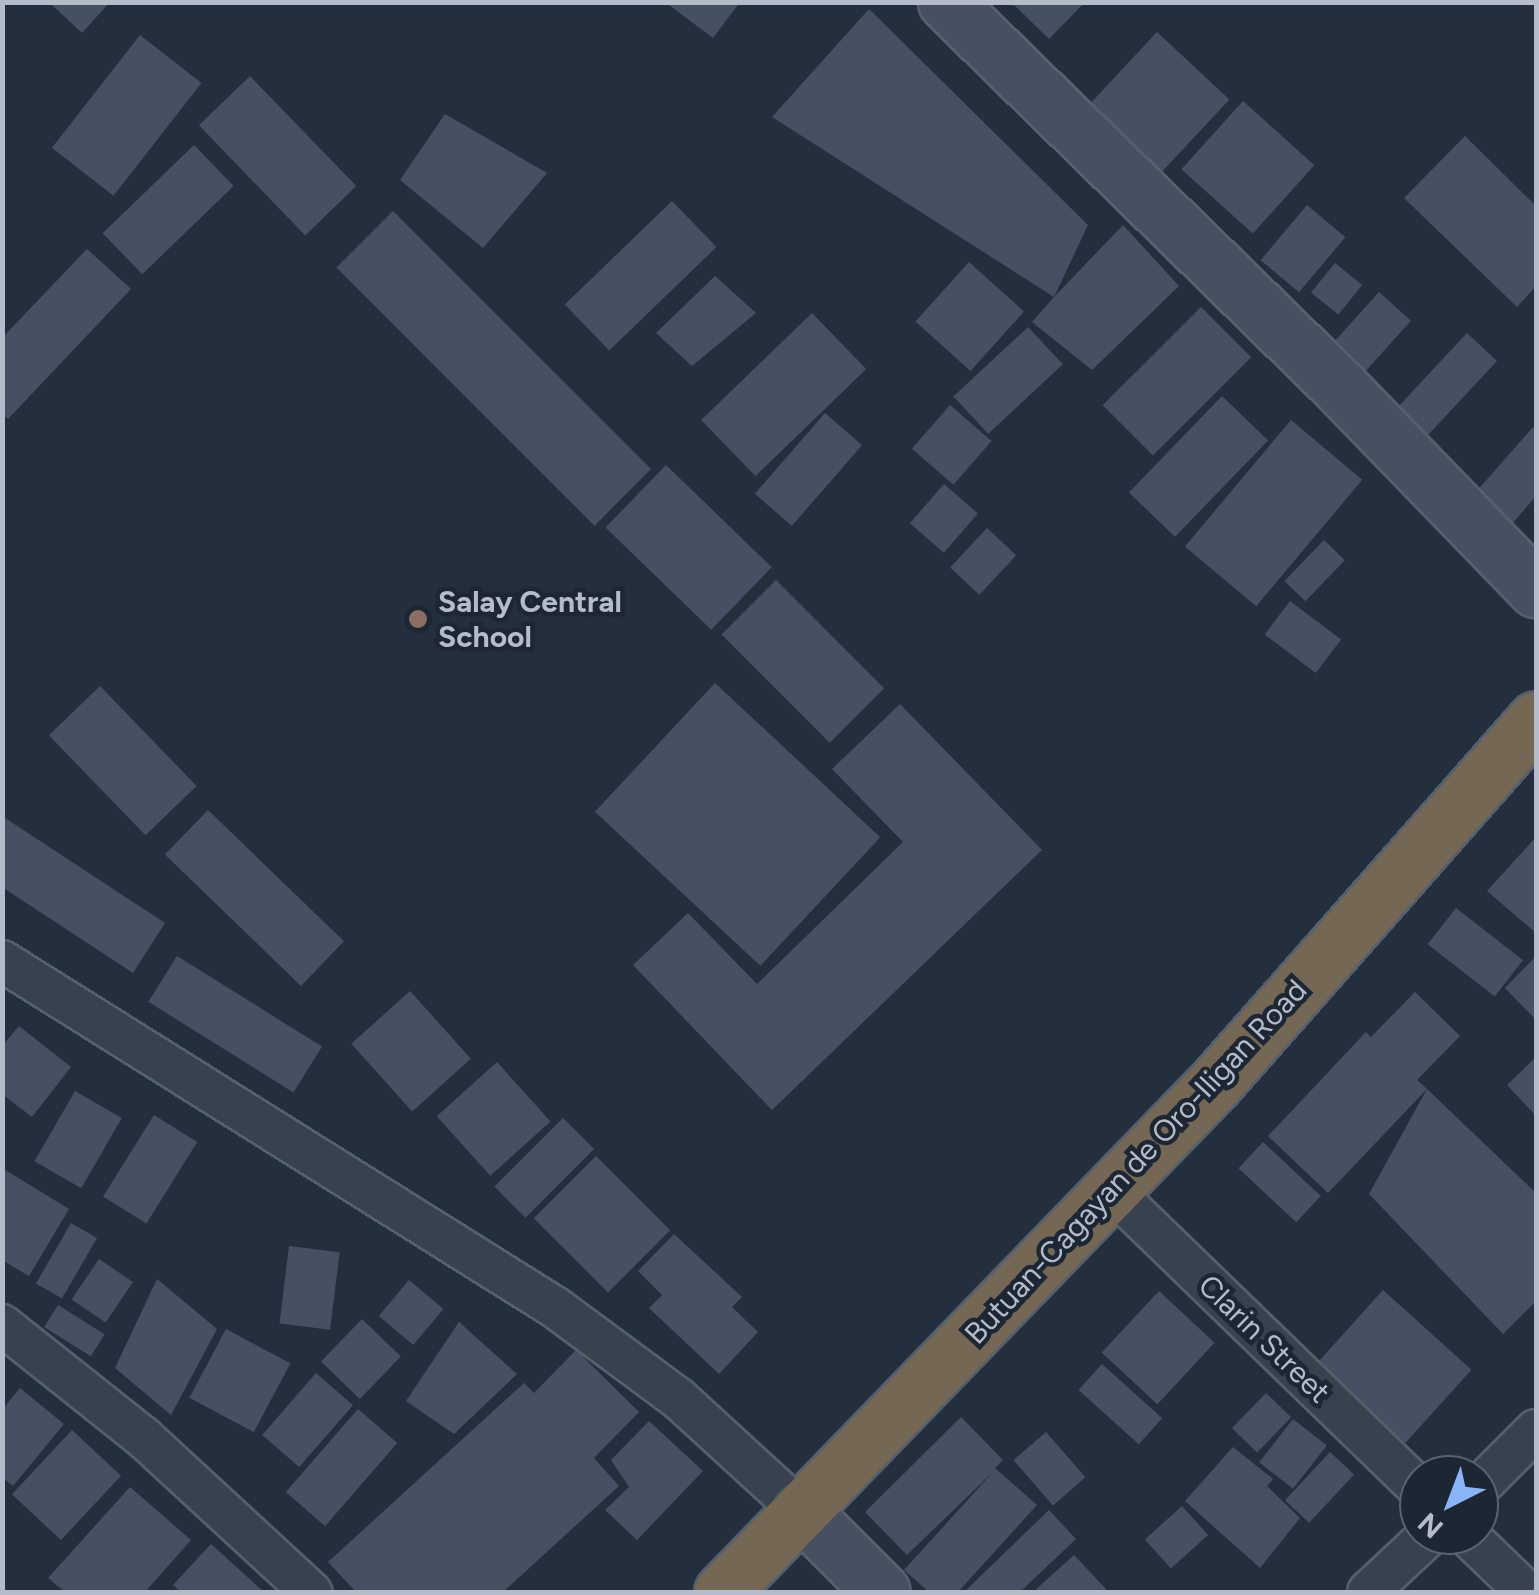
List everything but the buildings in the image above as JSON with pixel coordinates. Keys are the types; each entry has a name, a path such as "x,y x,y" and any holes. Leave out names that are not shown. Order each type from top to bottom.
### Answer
{"highway":[{"name":"Butuan-Cagayan de Oro-Iligan Road","path":"722,1592 1351,934 1536,719"}],"street":[{"path":"946,2 1337,384 1536,589"},
{"path":"2,961 556,1308 679,1399 882,1592"},
{"name":"Clarin Street","path":"1110,1189 1399,1469"},
{"path":"2,1325 144,1437 311,1592"},
{"path":"1499,1467 1536,1430"},
{"path":"1368,1592 1408,1555"},
{"path":"1488,1555 1526,1592"}],"place":[{"name":"Salay Central School","path":"418,619"}]}
